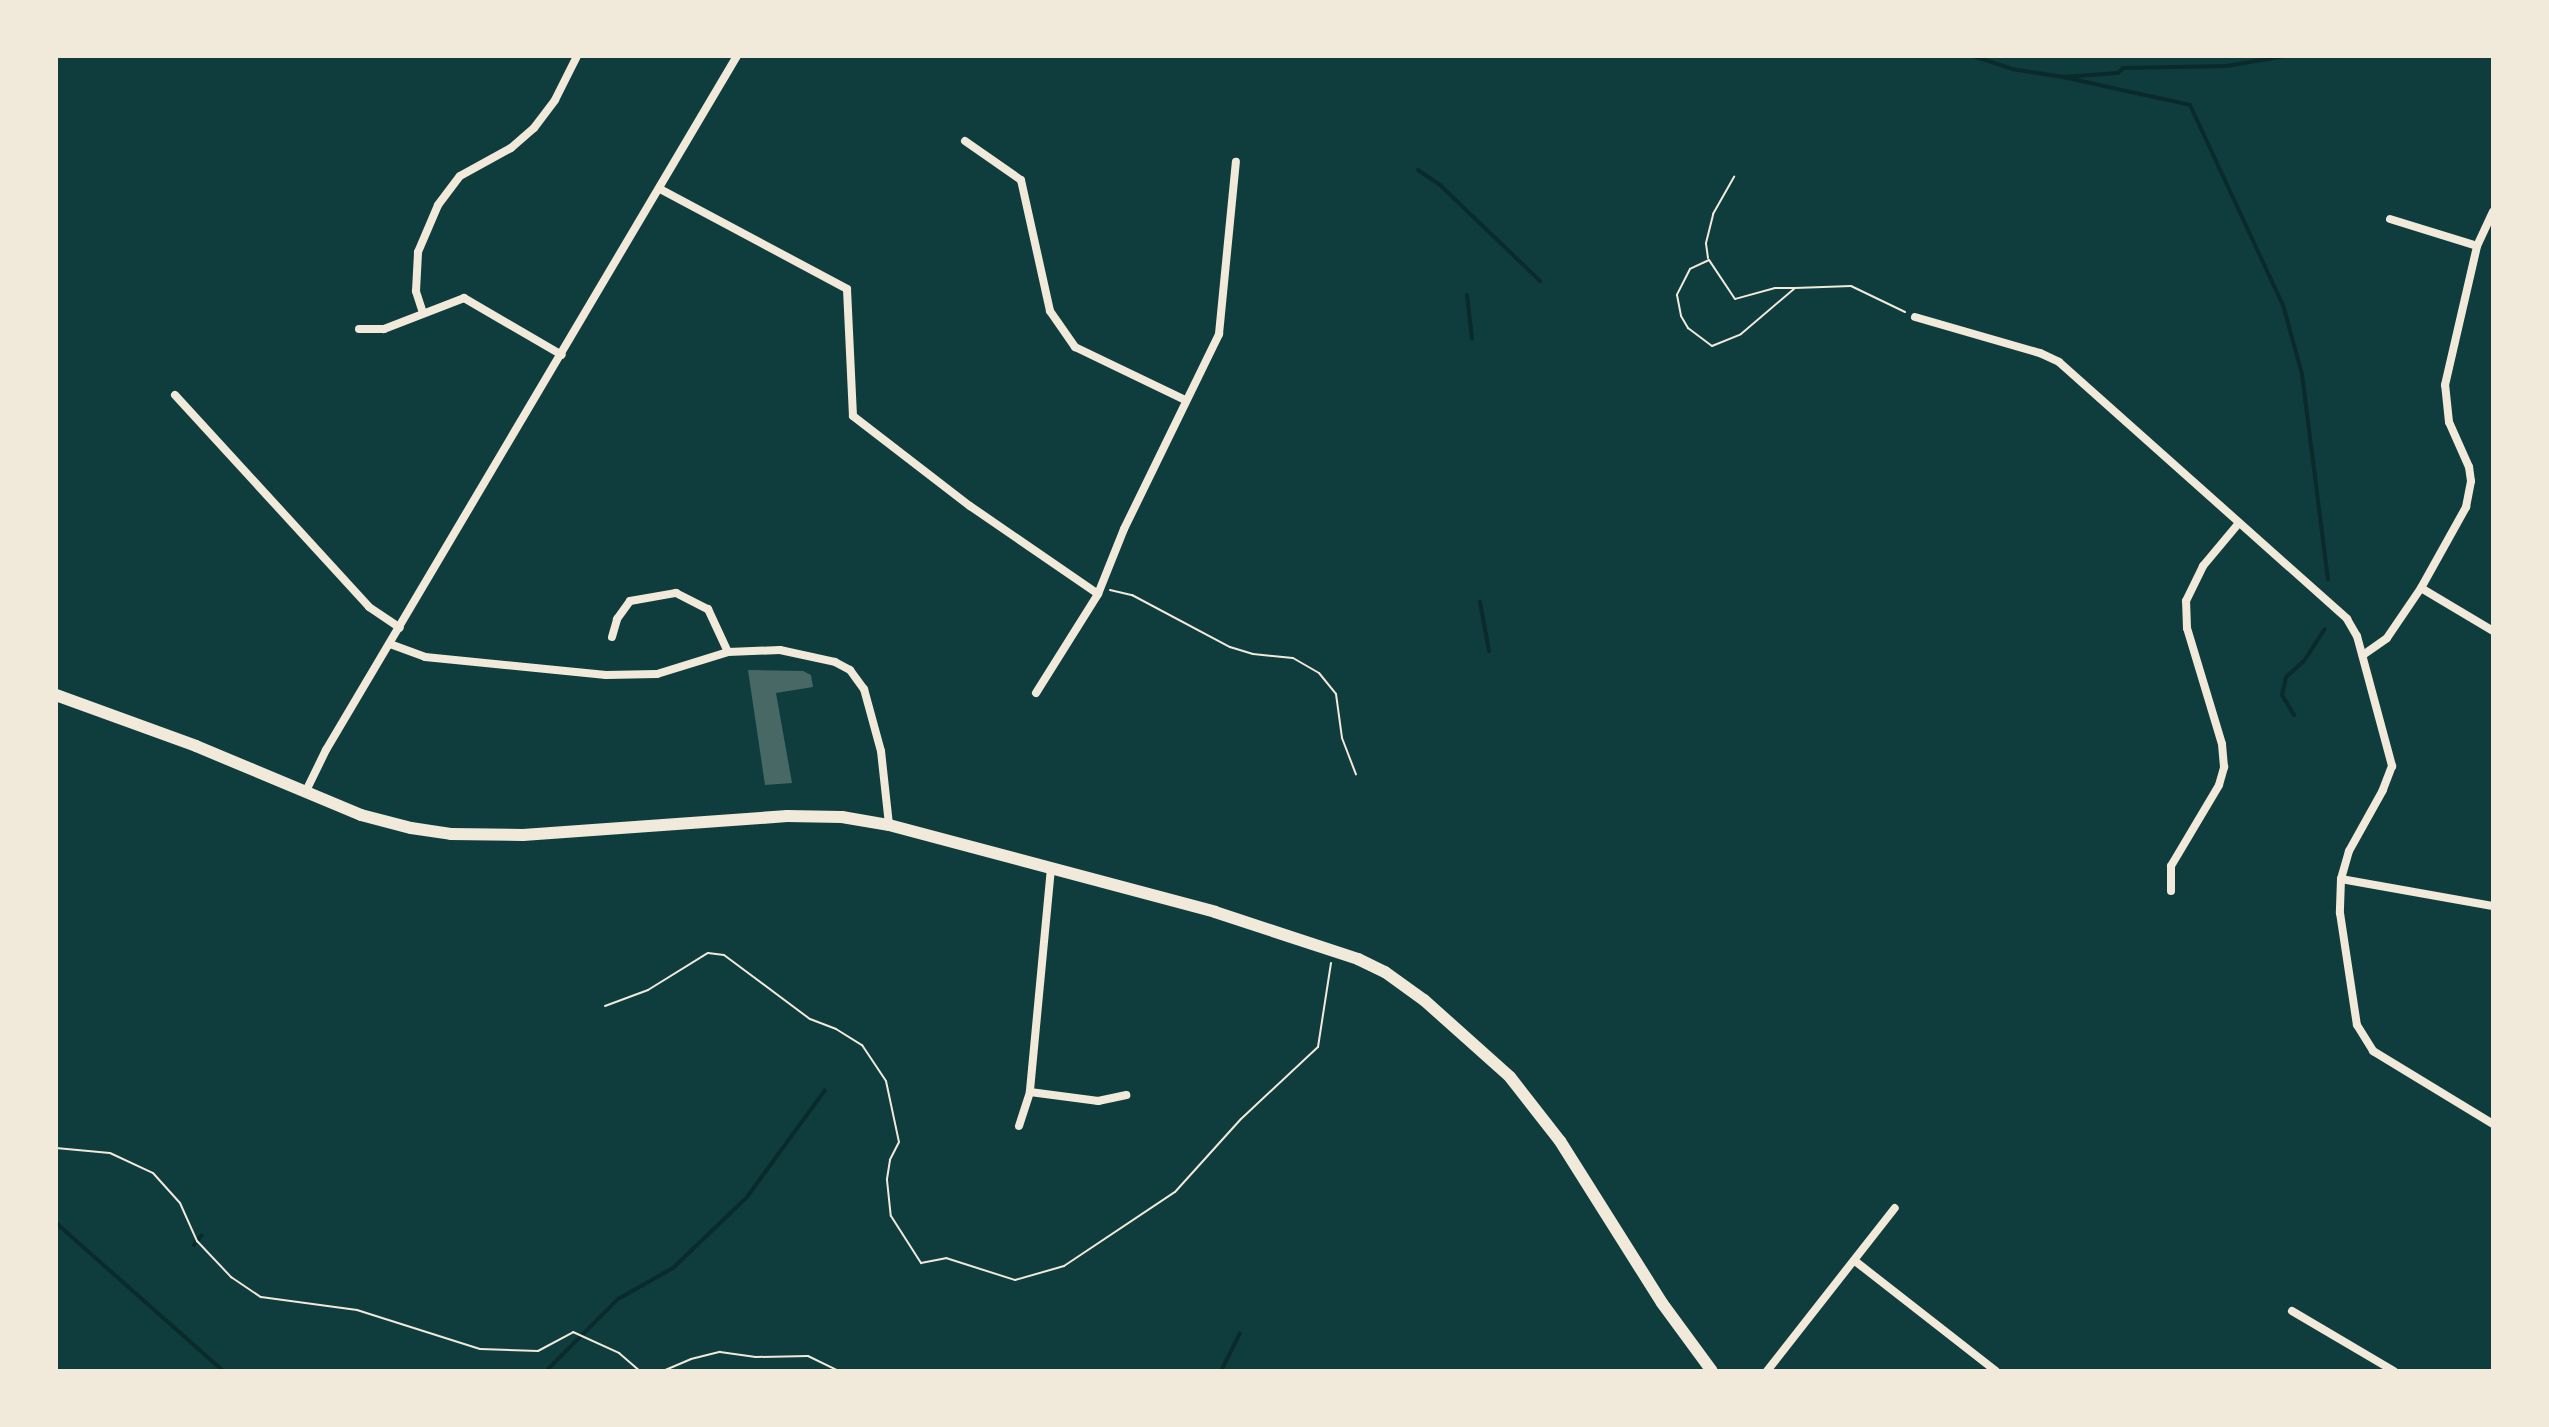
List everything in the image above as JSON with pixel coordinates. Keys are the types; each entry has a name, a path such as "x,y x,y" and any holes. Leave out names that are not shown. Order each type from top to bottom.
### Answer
{"main road":[{"path":"56,695 196,746 361,815 451,834 523,835 787,816 842,817 889,825 1215,912 1332,949 1401,983 1510,1077 1560,1141 1662,1303 1712,1371"}],"street":[{"path":"423,313 416,291 418,252 438,205 460,176 511,148 534,128 555,100 577,56"},
{"path":"305,793 326,750 737,56"},
{"path":"965,141 1021,180 1050,311 1075,347 1185,400"},
{"path":"1036,693 1098,594 1185,400 1219,334 1236,162"},
{"path":"660,189 847,289 853,416 970,506 1098,594"},
{"path":"2363,655 2387,638 2421,588 2466,507 2470,493 2469,467 2449,422 2445,385 2477,246 2493,211"},
{"path":"2390,219 2477,246"},
{"path":"359,329 384,329 454,300 469,299 562,355"},
{"path":"1915,317 2040,353 2059,362 2347,619 2363,655 2392,766 2383,790 2349,851 2341,879 2340,913 2357,1025 2364,1040 2392,1065 2493,1124"},
{"path":"175,395 369,607 400,628"},
{"path":"2171,891 2171,866 2219,785 2224,767 2222,744 2187,628 2186,601 2198,573 2239,523"},
{"path":"2421,588 2493,631"},
{"path":"612,637 617,619 630,601 676,593 708,609 728,652"},
{"path":"390,644 425,657 624,676 657,674 728,652 780,650 820,657 850,670 864,689 881,751 889,825"},
{"path":"1019,1126 1030,1092 1051,868"},
{"path":"2341,879 2493,906"},
{"path":"1030,1092 1098,1101 1126,1095"},
{"path":"1767,1371 1895,1208"},
{"path":"1855,1261 1996,1371"},
{"path":"2292,1311 2394,1371"}],"path":[{"path":"1734,177 1713,214 1706,243 1709,260 1735,299 1775,288 1851,286 1915,317"},
{"path":"1709,260 1690,269 1677,295 1681,316 1688,328 1712,346 1741,334 1795,288"},
{"path":"1098,594 1111,590 1132,595 1230,647 1253,654 1293,658 1319,673 1336,694 1342,738 1356,774"},
{"path":"605,1006 648,990 708,953 724,955 810,1019 836,1029 862,1045 886,1081 899,1142 887,1180 891,1216 921,1263 946,1258 1015,1280 1064,1266 1175,1192 1241,1119 1318,1047 1330,984 1332,949"},
{"path":"56,1148 110,1153 153,1173 180,1203 197,1241 231,1277 261,1297 357,1310 480,1349 538,1351 573,1332 619,1353 640,1371"},
{"path":"663,1371 691,1359 720,1352 756,1357 808,1356 839,1371"}],"building":[{"path":"748,670 803,671 811,675 813,687 776,693 792,783 765,785"}],"waterway":[{"path":"1973,56 2011,68"},
{"path":"2012,69 2063,77 2118,73 2123,68 2227,66 2284,56"},
{"path":"2063,77 2190,105 2283,305 2302,374 2328,579"},
{"path":"1418,170 1440,185 1540,281"},
{"path":"1467,295 1472,339"},
{"path":"1480,602 1489,651"},
{"path":"2294,715 2282,695 2286,677 2304,661 2325,629"},
{"path":"546,1371 618,1299 673,1268 747,1197 825,1090"},
{"path":"56,1223 223,1371"},
{"path":"198,1240 202,1235"},
{"path":"1221,1371 1240,1333"}]}
